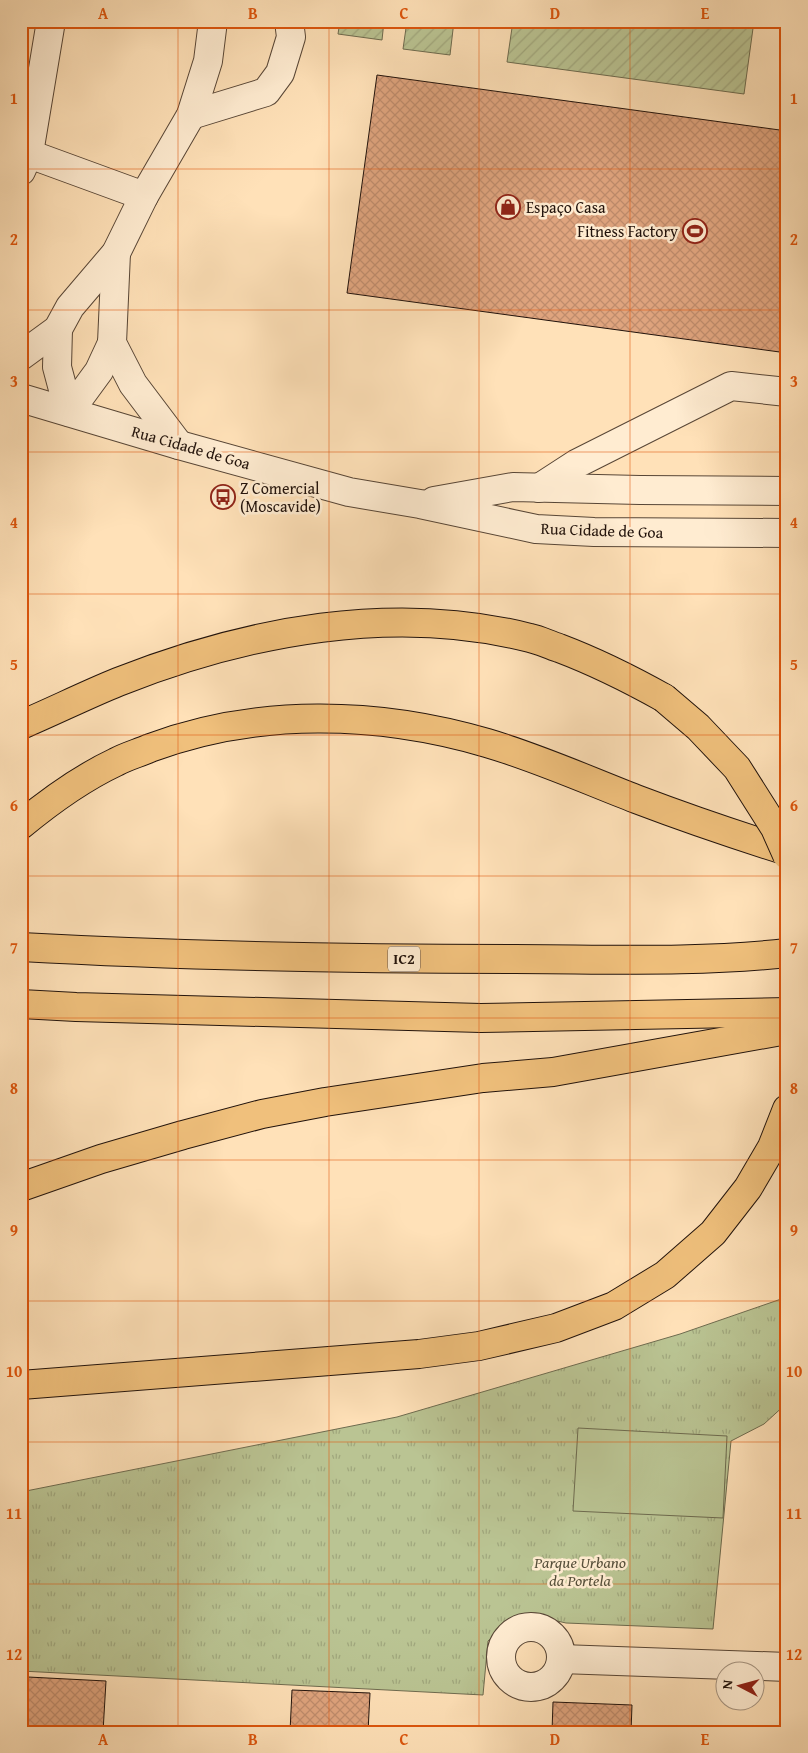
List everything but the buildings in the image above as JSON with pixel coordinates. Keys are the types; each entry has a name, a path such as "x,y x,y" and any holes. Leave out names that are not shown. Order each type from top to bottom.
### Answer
{"highway":[{"path":"21,725 118,682 194,656 259,638 323,627 388,623 467,626 531,638 586,658 664,698 698,727 737,768 775,828 787,853"},
{"path":"31,817 64,792 116,761 181,737 235,724 311,718 379,721 427,728 488,743 787,853"},
{"name":"IC2","path":"21,946 163,954 411,959 674,960 787,953"},
{"path":"21,1004 76,1008 481,1018 787,1012"},
{"path":"21,1187 101,1159 262,1114 316,1103 483,1078 553,1072 787,1030"},
{"path":"21,1385 419,1354 479,1346 556,1328 614,1306 665,1275 713,1233 748,1188 772,1147 787,1109"}],"street":[{"path":"51,21 24,158 144,196"},
{"path":"21,356 58,329 70,307 116,253 144,196 191,115 208,61 213,21"},
{"path":"191,115 266,92 280,73 291,37 289,21"},
{"path":"69,412 99,371 112,343 116,253"},
{"path":"58,329 57,367 69,412"},
{"path":"112,343 133,384 179,445"},
{"path":"539,488 576,464 731,386 787,392"},
{"name":"Rua Cidade de Goa","path":"21,398 179,445 349,492 420,504 536,529 594,532 787,532"},
{"name":"Rua Cidade de Goa","path":"420,504 513,487 787,491"},
{"path":"561,1659 787,1668"}],"green space":[{"path":"340,21 384,21 382,40 338,34"},
{"path":"407,21 454,21 450,55 403,49"},
{"path":"513,21 754,21 744,94 507,62"},
{"name":"Parque Urbano da Portela","path":"787,1297 787,1403 764,1424 731,1441 713,1629 566,1623 535,1616 507,1622 488,1641 483,1695 21,1671 21,1492 397,1417 680,1334"},
{"path":"578,1428 727,1436 723,1518 573,1511"}],"place":[{"name":"Espaço Casa","path":"508,207"},
{"name":"Fitness Factory","path":"695,231"},
{"name":"Z Comercial (Moscavide)","path":"223,497"}]}
